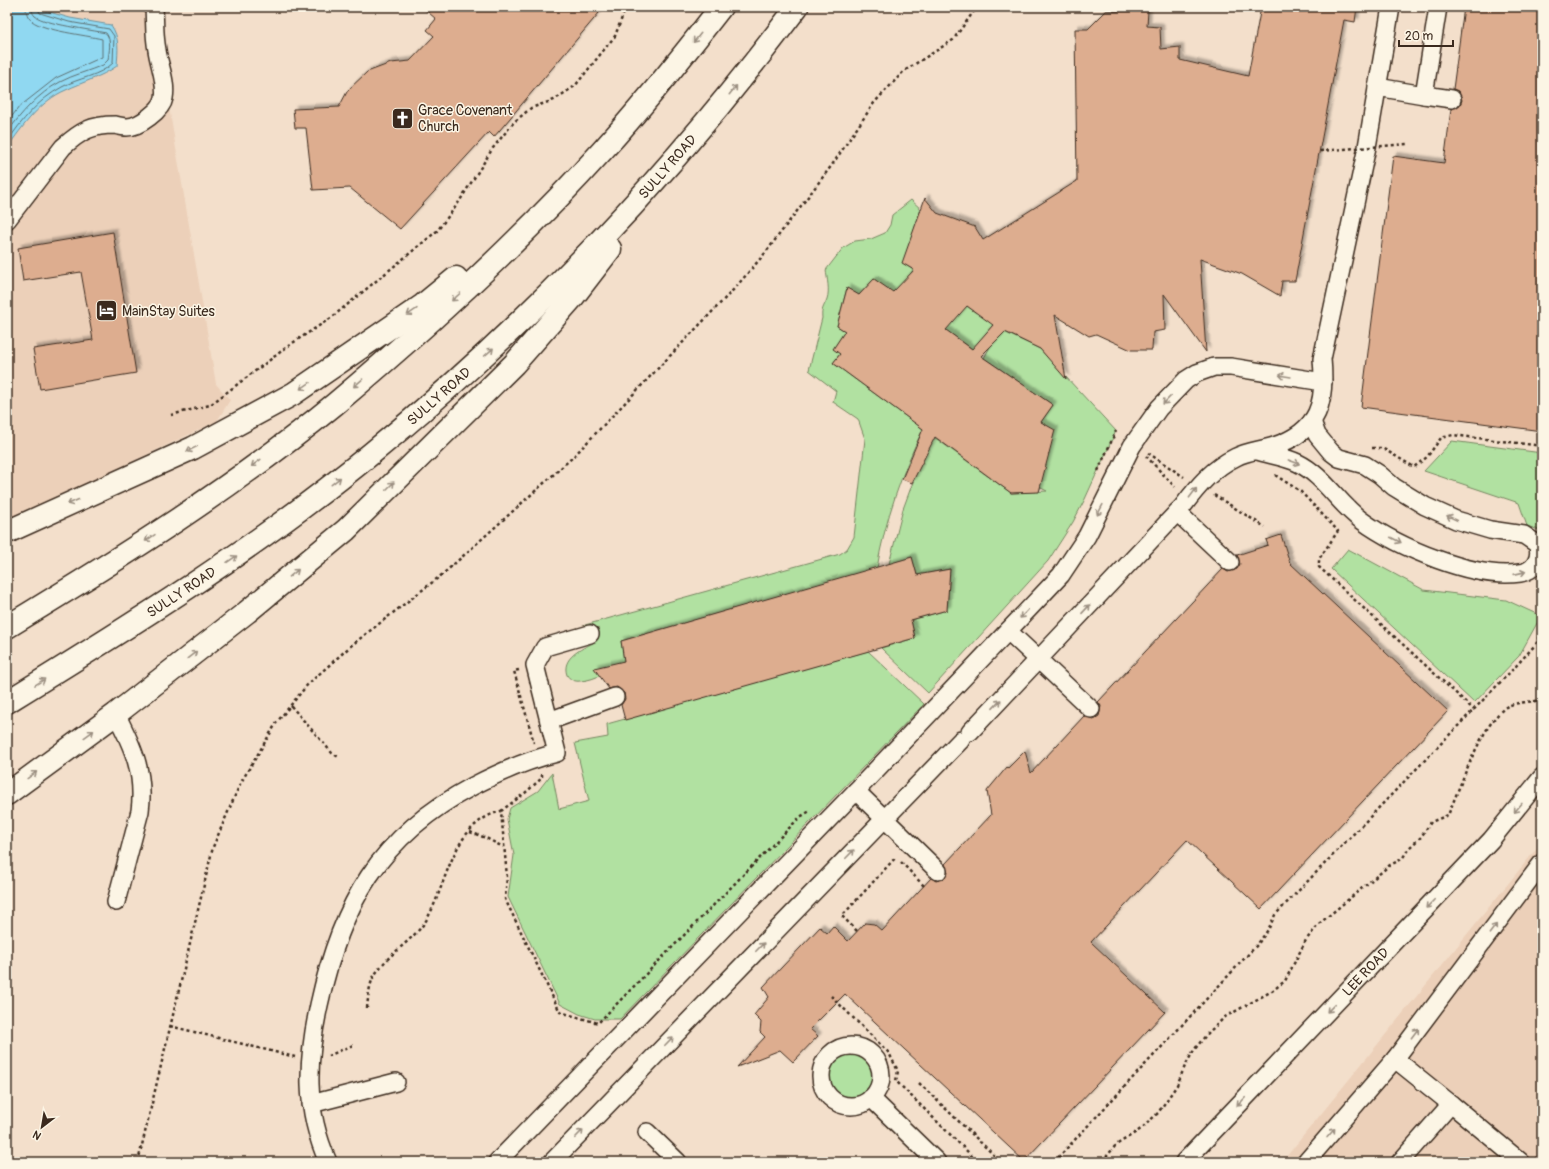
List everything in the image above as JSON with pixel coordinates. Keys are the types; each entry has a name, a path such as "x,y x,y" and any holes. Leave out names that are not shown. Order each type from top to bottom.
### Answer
{"highway":[{"path":"7,627 81,582 170,524 250,468 333,405 467,287 554,201 602,151 642,105 721,7"},
{"name":"SULLY ROAD","path":"7,702 101,644 238,554 371,455 482,358 577,266 656,182 708,121 797,7"},
{"path":"7,794 116,714 248,612 346,530 514,364 573,297 708,121"},
{"path":"7,532 193,448 293,394 423,305 516,229 602,151"}],"street":[{"path":"7,220 63,147 73,138 87,129 97,127 128,127 139,125 161,104 164,98 164,84 156,48 154,7"},
{"path":"552,1162 966,736 1177,512 1203,480 1220,465 1237,456 1257,451 1292,439 1299,435 1318,414 1322,400 1324,382 1322,359 1367,147 1391,7"},
{"path":"1424,94 1438,7"},
{"path":"1377,87 1452,99"},
{"path":"497,1162 856,791 1008,631 1070,563 1110,494 1118,471 1132,446 1159,408 1186,380 1198,373 1214,367 1231,367 1324,382"},
{"path":"1257,451 1297,462 1324,484 1360,520 1386,535 1435,559 1462,567 1491,573 1511,574 1523,573 1531,569 1536,563 1540,556 1537,544 1524,536 1490,530 1456,520 1425,506 1399,490 1365,465 1339,458 1322,444 1312,421"},
{"path":"1177,512 1230,562"},
{"path":"1008,631 1091,709"},
{"path":"328,1162 315,1128 309,1081 310,1058 324,983 340,932 354,902 381,859 412,827 444,803 497,774 538,757 557,754 535,665 545,647 590,634"},
{"path":"549,721 615,697"},
{"path":"116,714 135,754 141,782 142,799 116,902"},
{"name":"LEE ROAD","path":"1184,1162 1491,840 1542,777"},
{"path":"856,791 938,871"},
{"path":"1306,1162 1395,1059 1542,863"},
{"path":"1395,1059 1521,1162"},
{"path":"311,1104 396,1082"},
{"path":"871,1098 937,1162"},
{"path":"1400,1162 1451,1104"},
{"path":"647,1132 678,1162"}],"path":[{"path":"171,416 210,406 291,344 331,318 437,231 457,205 493,148 514,122 531,108 554,100 574,86 615,36 626,7"},
{"path":"138,1162 213,847 248,768 277,722 308,684 443,574 573,457 706,321 753,268 832,165 874,104 904,71 953,40 976,7"},
{"path":"1320,151 1407,144"},
{"path":"1096,474 1116,431"},
{"path":"1367,447 1382,448 1414,467 1427,457 1441,438 1453,434 1542,446"},
{"path":"1269,473 1286,481 1300,491 1338,531 1319,559 1319,567 1474,710"},
{"path":"1054,1162 1257,945 1268,930 1275,915 1474,710 1536,644 1542,633"},
{"path":"367,1008 373,978 386,961 422,928 432,910 458,845 488,815 501,811 542,778 542,767 514,671 535,665"},
{"path":"1102,1162 1116,1145 1141,1129 1158,1113 1177,1085 1194,1050 1207,1034 1225,1017 1272,991 1284,981 1306,940 1320,923 1390,865 1402,860 1431,822 1448,815 1474,752 1496,716 1507,706 1542,700"},
{"path":"291,706 332,753 340,758"},
{"path":"501,811 503,818 503,847 506,877 505,899 560,1012 598,1023 800,817 812,810"},
{"path":"470,832 503,847"},
{"path":"857,932 842,916 896,857"},
{"path":"831,996 889,1053 898,1071 896,1081 978,1162"},
{"path":"170,1026 288,1057 310,1058 331,1054 353,1045"},
{"path":"918,1083 1001,1162"}],"shaded area":[{"path":"54,7 152,7 216,384 230,400 217,421 7,522 7,104 46,50"},
{"path":"1542,842 1542,1162 1282,1162"}],"green space":[{"path":"911,200 921,209 903,263 913,270 908,277 967,306 976,313 979,311 995,322 974,350 874,279 859,295 847,288 837,326 845,331 834,349 840,354 833,363 923,429 901,479 895,497 880,550 877,568 621,641 624,661 592,679 574,681 571,679 567,675 566,669 569,659 578,651 593,643 585,625 840,554 847,549 854,537 865,439 858,419 833,402 836,391 809,370 822,318 822,310 828,296 826,270 843,248 855,241 871,239 885,233 890,225 892,215"},
{"path":"1004,332 1040,349 1116,431 1073,522 1048,561 928,693 881,648 915,638 911,620 947,610 950,569 917,575 912,557 889,564 903,509 916,474 934,437 1011,493 1047,491 1037,486 1041,422 1053,405 984,358 990,347"},
{"path":"1452,441 1542,453 1542,531 1527,526 1519,503 1424,471"},
{"path":"1348,549 1424,590 1506,600 1541,616 1519,656 1474,703 1331,569"},
{"path":"868,651 924,704 620,1019 595,1019 579,1014 560,1004 508,897 514,855 507,819 510,808 538,791 552,773 559,809 589,801 575,743 608,737 607,724"},
{"path":"851,1054 863,1058 869,1064 873,1076 869,1088 863,1094 851,1098 839,1094 833,1088 829,1076 833,1064 839,1058"}],"water":[{"path":"7,7 32,7 70,18 111,25 116,35 118,49 117,66 66,90 48,101 40,107 19,131 7,148"}],"building":[{"name":"Grace Covenant Church","path":"422,7 592,7 599,13 494,137 489,132 400,229 350,188 313,190 306,128 295,128 293,109 339,107 348,90 367,72 391,63 410,61 434,36 427,30 436,19"},
{"path":"1261,7 1357,7 1355,22 1344,20 1295,281 1282,281 1280,296 1242,274 1200,259 1206,352 1164,294 1165,330 1153,332 1152,350 1131,350 1096,334 1089,336 1055,315 1066,379 1040,349 1005,332 981,356 1053,405 1041,422 1055,430 1039,492 1011,493 935,437 912,483 902,479 923,429 833,363 840,354 833,349 845,331 837,326 847,288 859,295 874,279 893,292 914,270 902,263 925,198 937,213 975,227 983,240 1077,181 1075,29 1088,29 1106,11 1148,11 1147,26 1160,27 1161,49 1180,47 1180,60 1248,76","holes":["967,306 993,325 972,349 946,330"]},
{"path":"1464,7 1542,7 1542,431 1361,407 1393,156 1444,163 1451,109 1460,105 1462,100 1458,91 1453,89"},
{"name":"MainStay Suites","path":"113,232 136,373 40,389 33,349 93,340 81,272 23,281 18,248"},
{"path":"1281,535 1290,563 1448,711 1261,909 1187,840 1091,942 1165,1012 1024,1161 845,994 810,1029 818,1036 793,1062 780,1050 737,1067 765,1037 760,1032 761,1022 754,1015 769,997 763,987 820,927 827,933 833,926 848,941 865,923 874,924 882,931 931,878 936,881 945,878 948,873 945,864 991,815 987,791 1007,767 1008,768 1025,751 1031,773 1084,716 1094,719 1099,716 1101,706 1098,702 1223,569 1228,572 1237,569 1240,564 1237,555 1268,545 1266,540"},
{"path":"912,557 917,575 950,569 947,610 911,620 915,638 625,720 621,705 625,699 624,693 617,687 609,689 594,668 624,661 621,641"}],"place":[{"name":"Grace Covenant Church","path":"402,118"},
{"name":"MainStay Suites","path":"107,311"}]}
